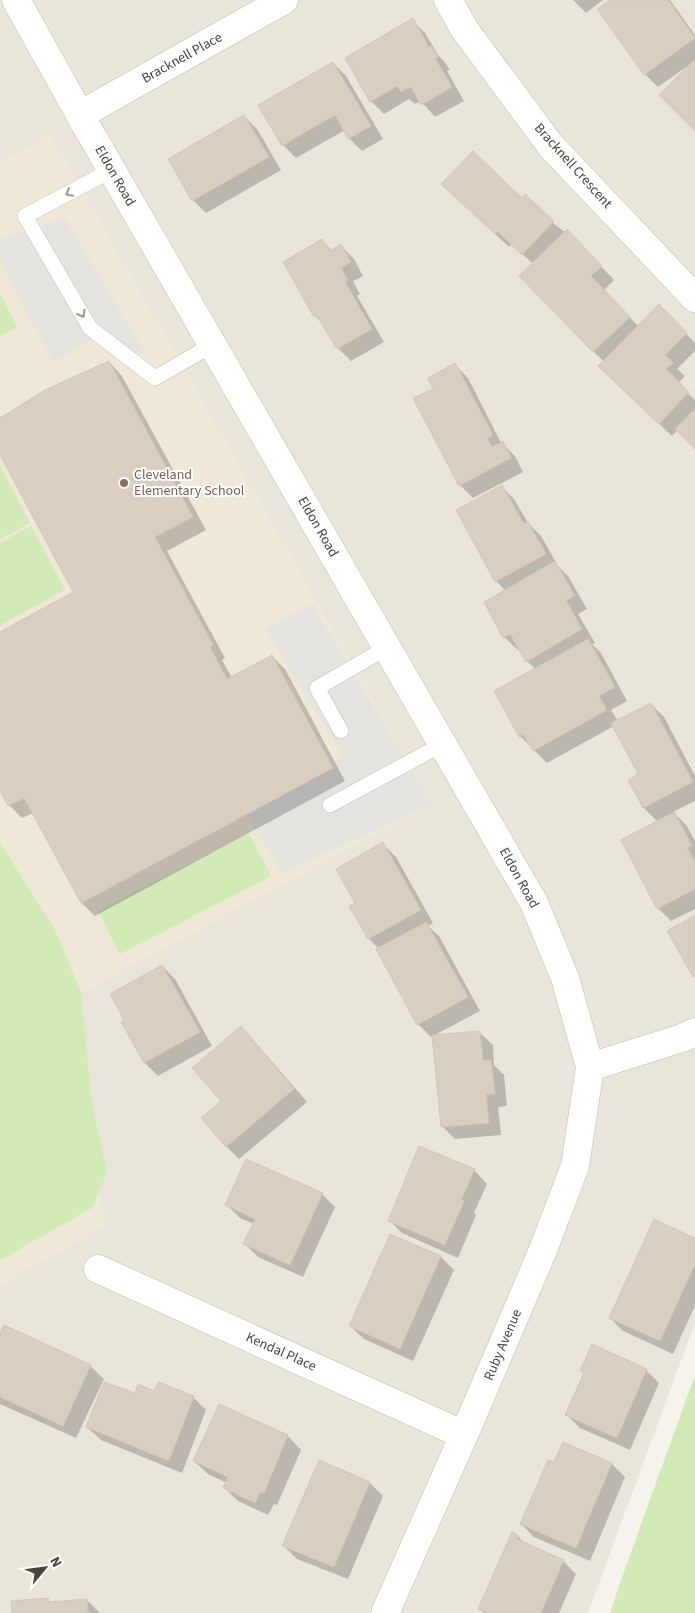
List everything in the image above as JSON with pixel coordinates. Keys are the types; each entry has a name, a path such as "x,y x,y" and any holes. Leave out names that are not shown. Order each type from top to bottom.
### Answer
{"street":[{"name":"Eldon Road","path":"16,0 80,115 534,903 565,978 590,1067"},
{"name":"Bracknell Place","path":"80,115 284,0"},
{"name":"Bracknell Crescent","path":"448,0 465,30 551,146 695,298"},
{"path":"590,1067 682,1038 695,1032"},
{"name":"Ruby Avenue","path":"385,1613 543,1250 575,1166 590,1067"},
{"name":"Kendal Place","path":"98,1270 464,1435"}],"lane":[{"path":"112,170 25,216 90,328 154,378 212,345"},
{"path":"341,731 316,688 388,647"},
{"path":"330,805 443,744"}],"shaded area":[{"path":"0,0 695,0 695,1323 588,1613 0,1613 0,1284 106,1225 50,1009 432,803 0,162"},
{"name":"Cleveland Elementary School","path":"50,134 432,804 51,1009 106,1225 0,1284 0,162"},
{"path":"65,218 147,356 96,338 53,362 0,263 0,239"},
{"path":"312,604 432,804 282,873 246,814 343,756 265,629"}],"green space":[{"path":"0,293 17,327 0,336"},
{"path":"0,466 30,523 0,539"},
{"path":"31,526 65,590 0,625 0,543"},
{"path":"249,833 271,876 120,954 98,911"},
{"path":"0,843 54,928 81,992 92,1105 107,1172 92,1208 0,1260"},
{"path":"695,1375 695,1613 610,1613 621,1580"}],"building":[{"path":"610,0 668,0 695,38 644,75 597,9"},
{"path":"413,18 429,47 431,46 438,57 435,58 452,87 421,105 411,87 401,92 397,86 370,102 345,58"},
{"path":"695,59 695,131 659,95"},
{"path":"333,62 371,126 348,139 335,115 282,146 258,105"},
{"path":"244,115 269,157 192,201 168,159"},
{"path":"473,151 522,198 525,194 554,221 522,255 498,232 495,234 441,184"},
{"path":"567,229 602,266 591,276 630,317 593,352 519,276"},
{"path":"322,239 330,251 341,244 351,262 341,268 348,280 345,282 372,329 337,349 317,316 314,317 283,262"},
{"path":"659,304 687,333 665,355 673,363 666,369 689,392 659,424 598,366"},
{"path":"109,361 193,517 155,537 213,645 210,647 227,679 272,655 333,768 81,903 24,798 8,806 0,791 0,632 73,592 0,455 0,418 45,390"},
{"path":"455,363 490,429 492,436 487,438 492,447 503,441 511,458 459,486 413,398 433,389 428,378"},
{"path":"695,409 695,449 675,429"},
{"path":"502,485 524,524 528,522 546,554 495,582 456,510"},
{"path":"555,561 575,596 566,600 582,629 526,662 510,634 503,638 484,602"},
{"path":"588,639 615,687 599,696 607,710 533,751 523,734 519,737 494,691"},
{"path":"651,703 693,782 643,808 628,780 638,774 611,723"},
{"path":"674,812 692,846 687,848 695,862 695,889 657,909 621,840"},
{"path":"383,842 421,910 368,939 349,906 355,903 336,869"},
{"path":"695,915 695,976 693,977 667,931"},
{"path":"426,922 468,997 417,1025 376,949"},
{"path":"162,965 200,1032 144,1063 121,1022 124,1020 110,994"},
{"path":"241,1026 294,1089 226,1147 201,1118 221,1101 192,1068"},
{"path":"480,1031 483,1061 491,1060 495,1094 486,1094 489,1123 441,1127 432,1035"},
{"path":"419,1146 475,1169 461,1200 464,1201 445,1245 388,1221"},
{"path":"246,1159 323,1193 290,1265 243,1244 255,1219 225,1205"},
{"path":"654,1219 695,1238 695,1264 660,1341 609,1318"},
{"path":"390,1234 441,1256 400,1349 349,1326"},
{"path":"4,1325 91,1365 63,1426 0,1397 0,1333"},
{"path":"592,1344 647,1369 617,1438 565,1415 584,1373 580,1371"},
{"path":"104,1382 135,1393 138,1384 154,1391 158,1382 194,1396 169,1461 86,1427"},
{"path":"219,1404 288,1435 264,1493 260,1492 255,1503 223,1488 228,1477 193,1461"},
{"path":"563,1442 612,1463 576,1548 520,1524 548,1460 554,1462"},
{"path":"319,1460 370,1482 334,1567 282,1546"},
{"path":"512,1532 518,1535 517,1539 564,1560 541,1613 488,1613 478,1609"},
{"path":"48,1598 49,1602 87,1599 88,1613 12,1613 11,1601"}],"place":[{"name":"Cleveland Elementary School","path":"124,483"}]}
